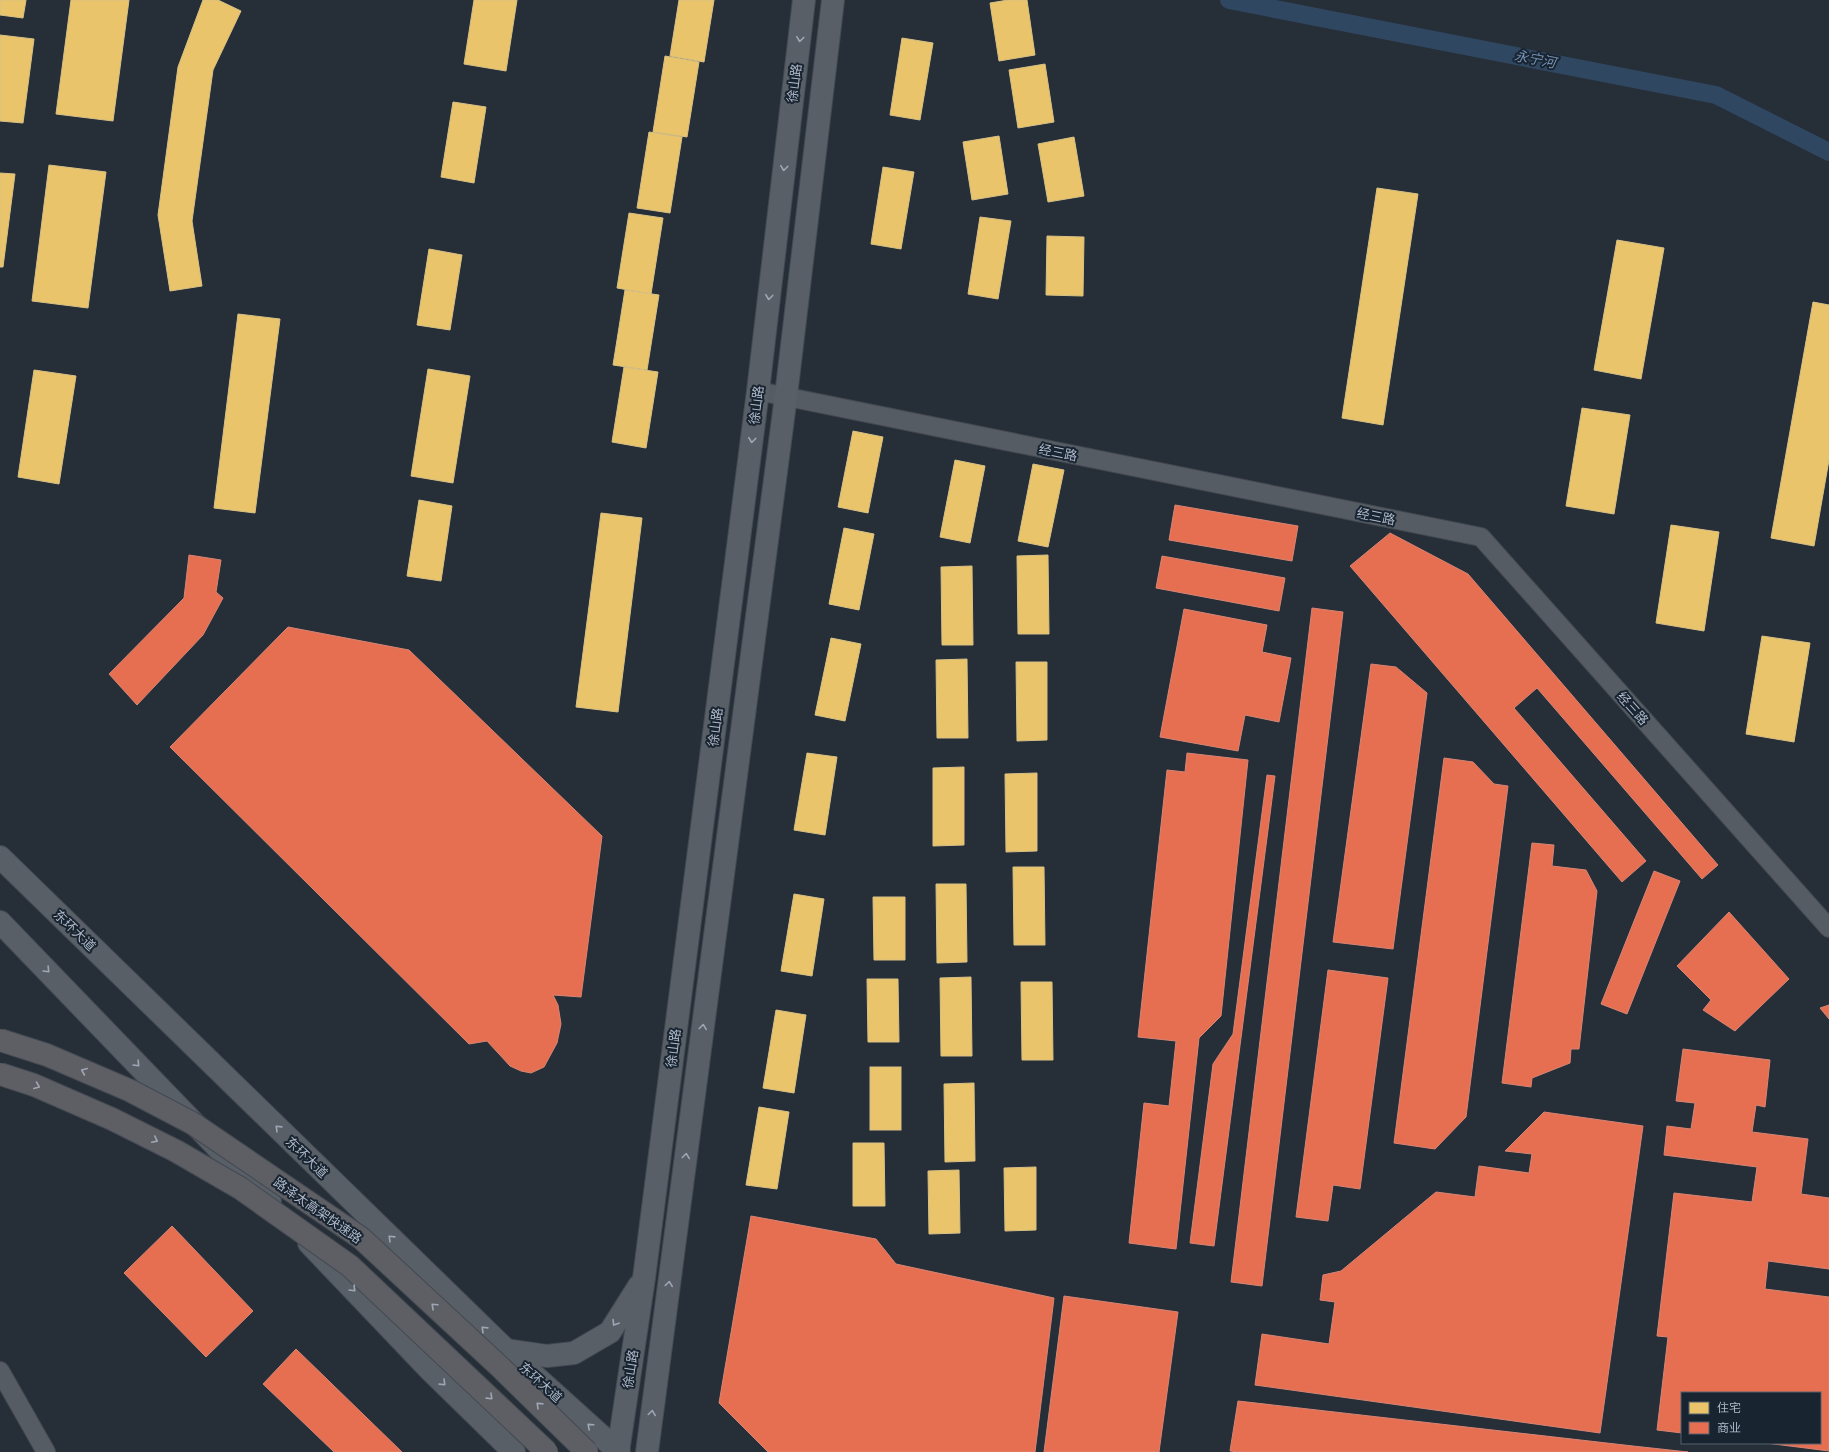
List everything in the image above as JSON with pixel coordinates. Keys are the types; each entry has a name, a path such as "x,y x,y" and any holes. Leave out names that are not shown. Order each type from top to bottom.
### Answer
{"highway":[{"name":"路泽太高架快速路","path":"0,1040 47,1055 132,1091 192,1123 361,1238 499,1366 587,1452"},
{"name":"路泽太高架快速路","path":"0,1074 34,1085 112,1119 176,1151 240,1188 350,1266 547,1452"}],"main road":[{"name":"徐山路","path":"618,1452 644,1278 758,391 804,0"},
{"name":"徐山路","path":"647,1452 786,396 833,0"},
{"name":"东环大道","path":"0,857 506,1350 618,1452"},
{"path":"0,922 430,1370 514,1452"},
{"path":"0,938 26,949"},
{"path":"506,1350 547,1356 574,1353 610,1332 644,1278"}],"street":[{"name":"经三路","path":"758,391 1481,537 1829,928"},
{"path":"0,1371 46,1452"}],"building: 住宅":[{"path":"0,0 26,0 23,18 0,15"},
{"path":"71,0 129,0 113,121 56,114"},
{"path":"203,0 218,0 241,11 213,70 192,221 202,286 170,291 158,215 178,67"},
{"path":"474,0 517,0 506,71 464,64"},
{"path":"679,0 714,0 704,62 670,56"},
{"path":"1008,0 1027,0 1035,55 999,61 990,3"},
{"path":"0,35 34,39 23,123 0,121"},
{"path":"902,38 933,43 920,120 890,115"},
{"path":"665,56 699,62 687,137 653,132"},
{"path":"1045,64 1054,122 1018,128 1009,70"},
{"path":"453,102 486,107 474,183 441,177"},
{"path":"649,132 682,137 670,213 637,208"},
{"path":"999,136 1008,194 972,200 963,142"},
{"path":"1074,137 1084,196 1048,202 1038,144"},
{"path":"49,165 106,172 88,308 32,301"},
{"path":"883,167 914,172 901,249 871,244"},
{"path":"0,173 15,174 3,267 0,267"},
{"path":"1377,188 1418,194 1383,425 1342,418"},
{"path":"629,213 663,218 651,294 617,288"},
{"path":"980,217 1011,221 998,299 968,294"},
{"path":"1047,236 1084,237 1083,296 1046,295"},
{"path":"1617,240 1664,248 1641,379 1594,370"},
{"path":"429,249 462,255 450,330 417,325"},
{"path":"625,290 659,295 647,370 613,365"},
{"path":"1813,302 1829,305 1829,460 1814,546 1771,538"},
{"path":"238,314 280,319 255,513 214,508"},
{"path":"624,367 658,372 646,448 612,442"},
{"path":"428,369 470,376 453,483 411,476"},
{"path":"34,370 76,376 59,484 18,477"},
{"path":"1582,408 1630,415 1614,514 1566,506"},
{"path":"853,431 883,437 868,513 838,507"},
{"path":"955,460 985,466 970,543 940,537"},
{"path":"1033,464 1064,470 1048,547 1018,541"},
{"path":"419,500 452,506 441,581 407,576"},
{"path":"601,513 642,518 618,712 576,707"},
{"path":"1671,525 1719,532 1704,631 1656,623"},
{"path":"844,528 874,534 859,610 829,604"},
{"path":"1048,555 1049,634 1018,634 1017,556"},
{"path":"972,566 973,645 942,645 941,567"},
{"path":"1762,636 1810,643 1794,742 1746,734"},
{"path":"831,638 861,644 845,721 815,715"},
{"path":"967,659 968,738 937,738 936,660"},
{"path":"1016,662 1047,662 1047,740 1017,741"},
{"path":"807,753 837,757 825,835 794,830"},
{"path":"964,767 964,845 933,846 933,768"},
{"path":"1037,773 1037,851 1006,852 1005,774"},
{"path":"1013,867 1044,867 1045,945 1014,945"},
{"path":"936,884 966,884 967,962 937,963"},
{"path":"794,894 824,899 812,976 781,971"},
{"path":"873,897 905,897 905,960 874,960"},
{"path":"971,977 972,1056 941,1056 940,978"},
{"path":"867,979 898,979 899,1042 868,1042"},
{"path":"1021,982 1052,982 1053,1060 1022,1060"},
{"path":"776,1010 806,1015 794,1093 763,1088"},
{"path":"870,1067 901,1067 901,1130 870,1130"},
{"path":"974,1083 975,1161 945,1162 944,1084"},
{"path":"759,1107 789,1112 777,1189 746,1185"},
{"path":"853,1143 884,1143 885,1206 853,1206"},
{"path":"1036,1167 1036,1230 1005,1231 1004,1168"},
{"path":"959,1170 960,1233 929,1234 928,1171"}],"building: 商业":[{"path":"1175,505 1298,526 1292,561 1169,540"},
{"path":"1390,533 1468,574 1718,865 1702,879 1537,688 1514,708 1646,861 1622,882 1350,566"},
{"path":"189,555 221,560 216,592 223,598 203,635 137,705 109,674 184,598"},
{"path":"1162,556 1285,578 1279,611 1156,588"},
{"path":"1312,608 1343,612 1262,1286 1231,1282"},
{"path":"1184,609 1267,625 1262,652 1291,658 1279,722 1245,715 1238,751 1160,737"},
{"path":"288,627 409,650 602,836 581,997 553,995 558,1005 561,1024 557,1043 544,1067 531,1073 521,1071 510,1066 487,1041 469,1044 170,747"},
{"path":"1371,664 1396,667 1427,693 1393,949 1333,942"},
{"path":"1187,753 1248,760 1221,1016 1199,1038 1176,1249 1129,1243 1144,1103 1169,1106 1176,1041 1138,1037 1167,770 1185,772"},
{"path":"1444,758 1473,762 1494,784 1508,786 1466,1117 1435,1149 1394,1143"},
{"path":"1267,775 1275,776 1214,1246 1190,1243 1213,1064 1233,1034"},
{"path":"1532,843 1554,845 1552,866 1586,870 1597,891 1579,1049 1571,1049 1570,1063 1532,1078 1531,1087 1502,1083"},
{"path":"1654,871 1680,881 1627,1014 1601,1004"},
{"path":"1729,912 1789,979 1735,1031 1703,1010 1711,1000 1677,966"},
{"path":"1328,970 1388,978 1360,1189 1333,1185 1328,1221 1296,1217"},
{"path":"1829,1005 1829,1019 1820,1008"},
{"path":"1683,1049 1770,1060 1765,1107 1756,1105 1752,1132 1808,1139 1801,1194 1829,1198 1829,1269 1768,1261 1765,1289 1829,1297 1829,1451 1774,1444 1821,1444 1821,1392 1681,1392 1681,1433 1657,1430 1668,1337 1657,1336 1674,1193 1752,1202 1757,1167 1664,1155 1667,1126 1691,1129 1695,1103 1676,1101"},
{"path":"1544,1112 1643,1126 1600,1433 1255,1385 1262,1334 1329,1344 1335,1302 1320,1300 1323,1275 1341,1271 1436,1192 1475,1197 1479,1166 1529,1173 1532,1154 1505,1151"},
{"path":"751,1216 876,1239 896,1264 1054,1298 1035,1452 768,1452 719,1403"},
{"path":"172,1226 253,1311 206,1357 124,1273"},
{"path":"1064,1296 1178,1312 1159,1452 1044,1452"},
{"path":"296,1349 402,1452 334,1452 263,1384"},
{"path":"1238,1401 1688,1452 1230,1451"}],"waterway":[{"name":"永宁河","path":"1229,0 1716,95 1829,152"}]}
